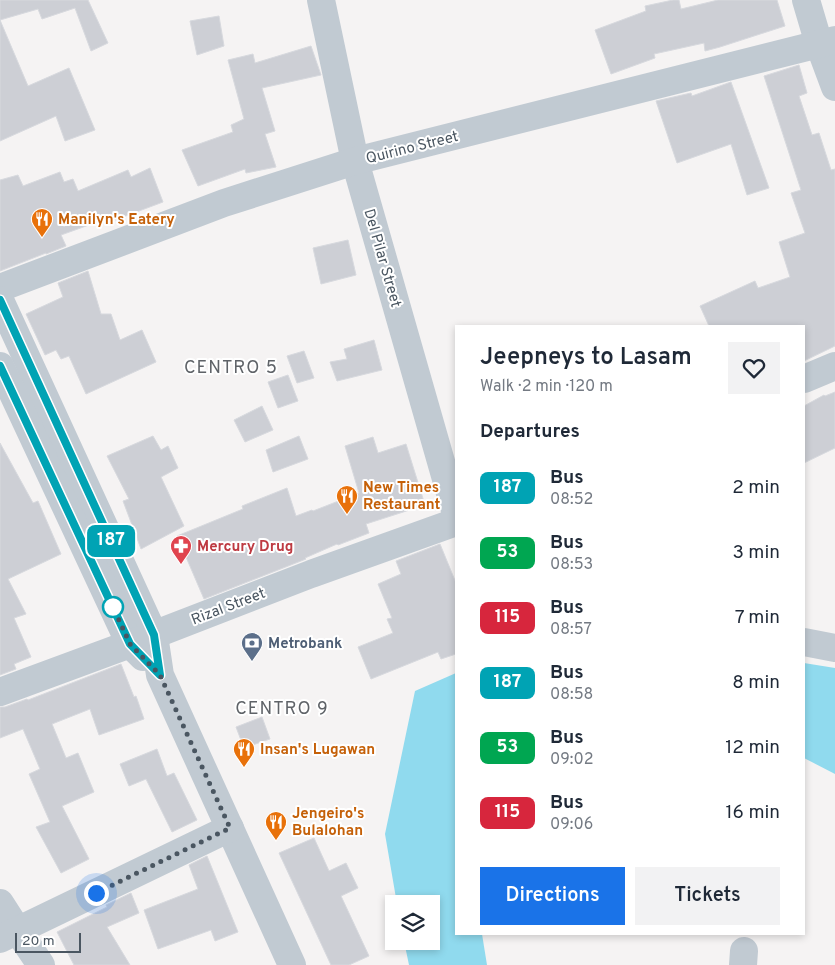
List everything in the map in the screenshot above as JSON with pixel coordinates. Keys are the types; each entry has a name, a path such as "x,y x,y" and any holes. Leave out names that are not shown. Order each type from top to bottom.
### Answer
{"street":[{"name":"Del Pilar Street","path":"322,0 355,162 455,511"},
{"path":"806,0 827,42 835,87"},
{"name":"Quirino Street","path":"0,288 224,202 355,162 827,42"},
{"path":"0,300 142,639"},
{"path":"0,366 160,675 292,965"},
{"path":"805,379 835,366"},
{"name":"Rizal Street","path":"0,692 312,574 455,522"},
{"path":"805,642 835,648"},
{"path":"9,935 230,828"},
{"path":"0,903 9,935 42,965"}],"water":[{"path":"805,663 835,668 835,774 805,759"},
{"path":"455,673 455,935 482,935 487,965 409,965 406,950 440,950 440,895 395,895 385,834 415,691"}],"building":[{"path":"0,0 88,0 108,43 91,51 75,8 42,19 38,9 0,20"},
{"path":"679,0 681,9 718,0 777,0 785,26 705,51 704,43 654,54 655,58 611,74 595,30 646,11 645,6"},
{"path":"219,16 224,46 197,55 190,21"},
{"path":"0,20 28,86 69,68 95,130 65,141 56,116 0,141"},
{"path":"311,46 321,75 262,88 275,131 265,134 276,167 246,173 245,169 198,186 182,150 233,132 231,125 244,119 228,60 253,54 255,63"},
{"path":"799,65 807,93 799,96 812,135 819,133 831,170 835,169 835,346 805,361 805,325 709,325 700,306 755,281 758,288 790,277 779,242 805,233 791,193 801,190 764,76"},
{"path":"731,82 769,188 747,195 731,144 677,163 656,101 691,93 692,96"},
{"path":"150,168 163,202 115,220 114,216 61,235 66,246 0,271 0,180 18,175 23,186 60,172 64,182 73,179 78,191 128,170 131,177"},
{"path":"348,240 356,275 321,284 313,248"},
{"path":"88,271 101,314 111,314 120,340 142,330 156,362 86,394 69,356 61,359 56,350 45,355 26,314 63,297 58,283"},
{"path":"374,340 382,370 337,381 330,362 347,359 344,349"},
{"path":"304,351 314,378 297,383 287,356"},
{"path":"288,375 298,401 278,408 268,382"},
{"path":"835,392 835,448 805,463 805,405"},
{"path":"262,406 273,430 245,442 234,420"},
{"path":"153,436 161,450 168,446 178,468 161,477 184,526 141,549 123,501 129,499 107,456"},
{"path":"299,436 308,459 273,472 266,450"},
{"path":"373,437 378,453 406,444 425,505 366,524 369,533 337,544 306,559 204,599 177,536 243,509 242,506 287,488 296,516 359,493 345,446"},
{"path":"0,443 33,503 38,501 61,554 8,579 26,614 14,618 31,657 14,664 16,669 0,675"},
{"path":"440,544 455,581 455,654 441,659 438,652 371,679 358,647 393,633 387,619 392,618 378,584 401,574 396,561"},
{"path":"121,664 144,719 99,735 90,709 52,724 66,758 78,753 94,792 62,806 89,859 61,873 36,827 50,822 29,774 40,769 23,729 0,738 0,707 28,700"},
{"path":"262,717 270,739 244,748 236,727"},
{"path":"157,749 167,776 174,773 197,820 172,832 146,779 129,786 120,764"},
{"path":"314,838 329,871 346,863 358,888 341,896 369,956 349,965 331,965 279,853"},
{"path":"207,856 238,932 215,941 211,930 158,949 144,910 198,889 189,865"},
{"path":"131,893 139,913 107,927 130,965 74,965 57,932"}],"bus line":[{"name":"187","path":"0,300 154,635 160,675 130,644 0,366"}],"place":[{"name":"Manilyn's Eatery","path":"42,238"},
{"name":"New Times Restaurant","path":"347,515"},
{"name":"Mercury Drug","path":"181,565"},
{"name":"Metrobank","path":"252,662"},
{"name":"Insan's Lugawan","path":"244,768"},
{"name":"Jengeiro's Bulalohan","path":"276,841"}],"district":[{"name":"CENTRO 5","path":"231,367"},
{"name":"CENTRO 9","path":"282,708"}],"route":[{"path":"96,893 230,828 160,675 130,644 113,607"}]}
